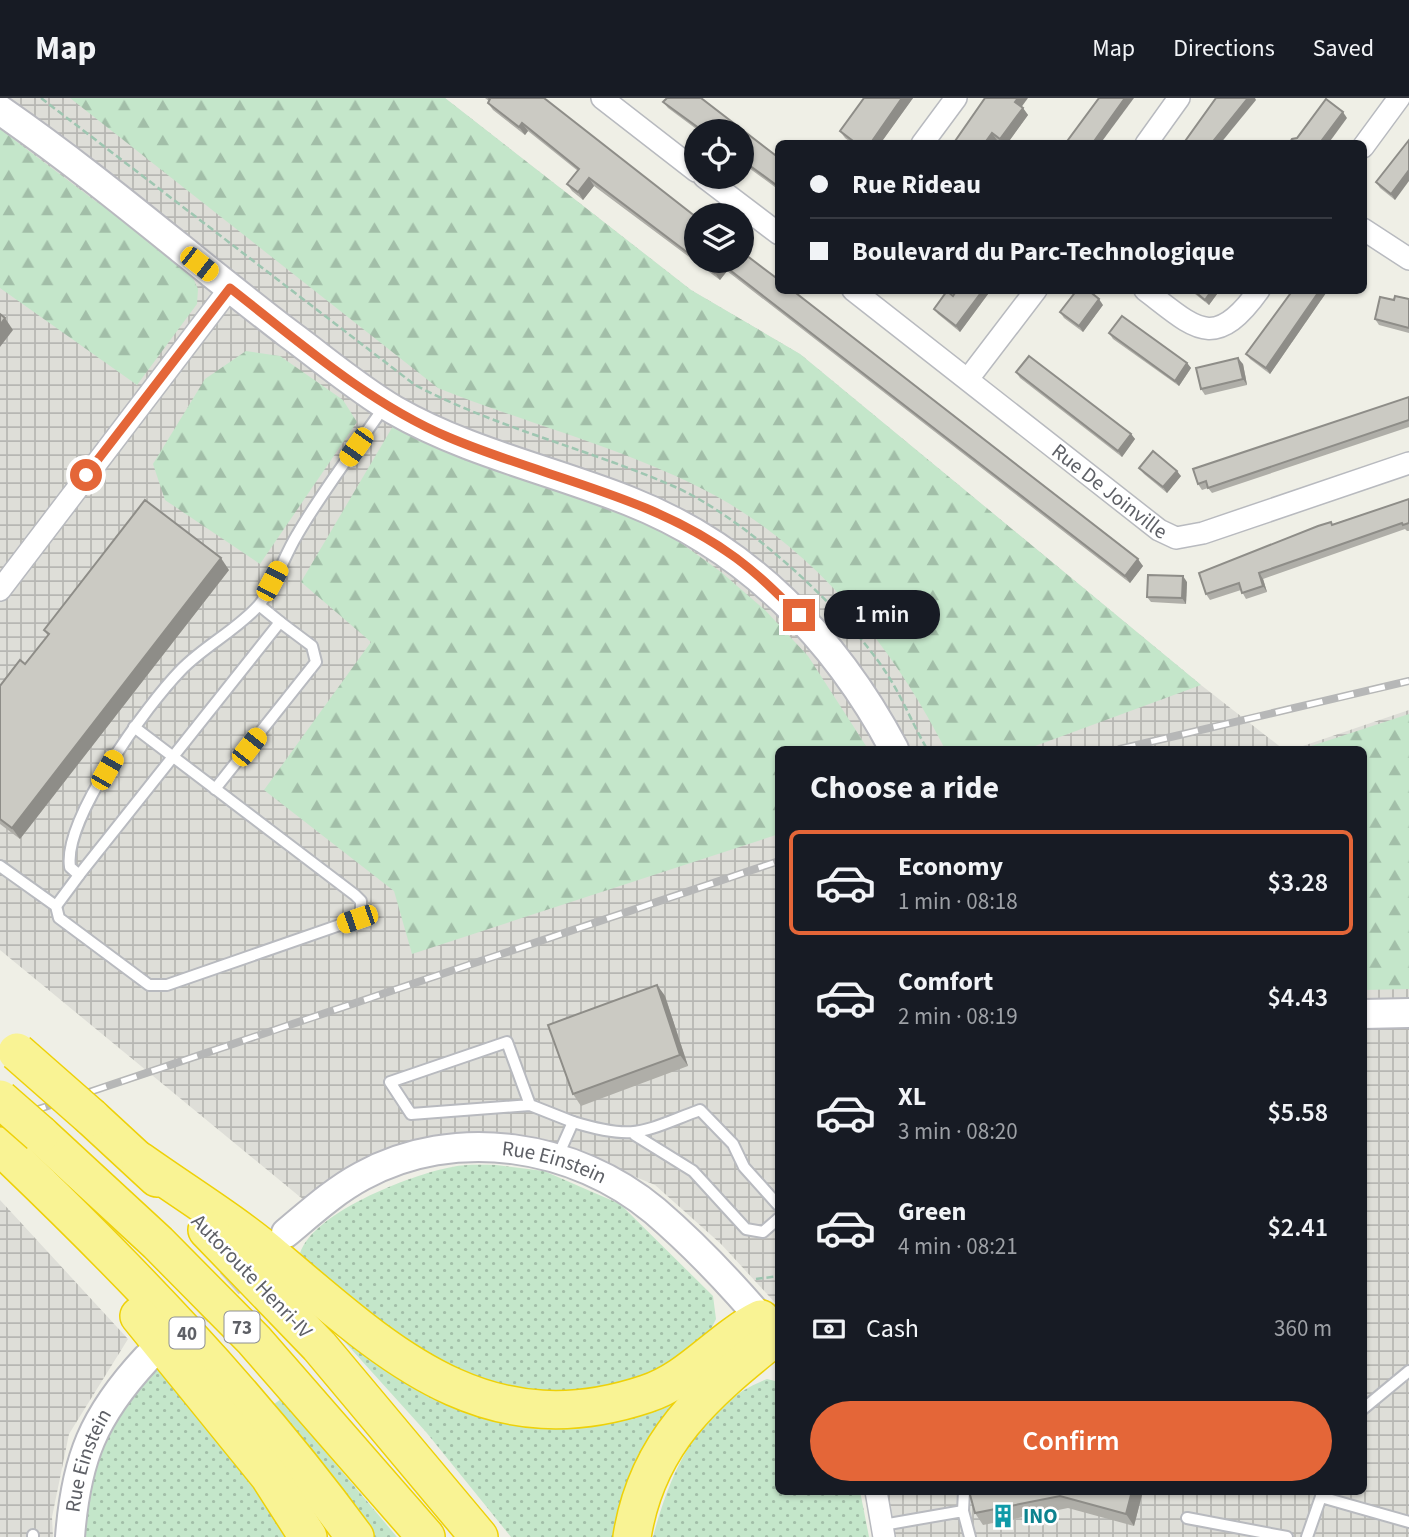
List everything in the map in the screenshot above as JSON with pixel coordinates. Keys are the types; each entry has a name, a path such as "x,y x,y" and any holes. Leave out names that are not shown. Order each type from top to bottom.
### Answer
{"highway":[{"name":"Autoroute Henri-IV","path":"8,1046 140,1161 319,1346 479,1537"},
{"name":"Autoroute Henri-IV","path":"0,1099 158,1243 254,1340 426,1537"},
{"name":"40","path":"0,1146 163,1306 256,1411 355,1537"},
{"path":"140,1161 272,1255 338,1314 384,1348 420,1371 473,1395 514,1407 559,1412 606,1406 650,1393 682,1376 735,1332 775,1327"},
{"path":"0,1167 91,1261 161,1340 269,1476 308,1537"},
{"path":"632,1537 636,1510 653,1467 670,1436 775,1327"}],"street":[{"path":"925,140 956,98"},
{"path":"1149,140 1179,98"},
{"path":"1367,142 1399,98"},
{"path":"615,102 684,161"},
{"path":"0,110 230,288 386,404 448,437 630,501 689,529 735,557 815,631 846,670 892,746"},
{"path":"720,189 775,231"},
{"path":"1367,232 1409,259"},
{"path":"0,590 230,288"},
{"name":"Rue De Joinville","path":"858,294 1159,530 1177,538 1203,533 1409,463"},
{"path":"968,379 1033,294"},
{"path":"1150,294 1192,326 1205,330 1231,322 1256,294"},
{"path":"1367,1014 1409,1013"},
{"name":"Rue Einstein","path":"286,1233 362,1176 410,1156 472,1146 513,1148 557,1158 614,1184 654,1210 775,1327"},
{"name":"Rue Einstein","path":"70,1537 79,1468 95,1426 117,1389 146,1358"},
{"path":"877,1495 883,1531"}],"lane":[{"path":"79,875 70,867 68,856 73,841 93,794 134,727 181,669 259,605 297,533 386,404"},
{"path":"215,789 316,662 312,646 259,605"},
{"path":"56,906 280,622"},
{"path":"0,866 56,906 60,918 149,985 158,986 357,919 363,909 361,901 134,727"},
{"path":"530,1105 507,1042 390,1082 411,1114 530,1105 611,1134 635,1135 700,1110 733,1144 744,1167 775,1202"},
{"path":"557,1158 573,1122"},
{"path":"635,1135 693,1171 746,1229 763,1232 775,1222"},
{"path":"1367,1406 1409,1371"},
{"path":"964,1495 963,1511 970,1537"},
{"path":"1307,1537 1322,1495"},
{"path":"1325,1495 1409,1522"},
{"path":"883,1531 963,1511"},
{"path":"1186,1518 1287,1537"}],"path":[{"path":"41,98 415,385 454,406 675,486 757,540 803,577 848,625 887,674 925,746"}],"shaded area":[{"path":"0,98 445,98 691,290 800,354 1201,685 1279,746 775,746 775,1303 721,1244 655,1185 541,1138 483,1135 305,1201 0,950"},
{"path":"1409,710 1409,1537 884,1537 877,1495 1367,1495 1367,746 1303,746"},
{"path":"0,1200 128,1339 69,1434 52,1517 53,1537 0,1537"}],"green space":[{"path":"70,98 445,98 691,290 800,354 1201,685 1035,746 943,746 901,674 849,605 787,545 753,519 716,496 649,464 438,388"},
{"path":"0,129 94,200 185,260 198,289 197,304 137,385 0,288"},
{"path":"246,351 280,356 343,400 357,422 260,564 165,500 153,464 205,379"},
{"path":"396,421 506,475 612,508 663,530 721,572 765,610 808,656 866,746 775,746 775,835 412,954 394,891 264,790 371,642 301,582"},
{"path":"1409,714 1409,989 1367,990 1367,746 1311,746"},
{"path":"496,1165 544,1171 620,1204 713,1296 716,1319 708,1335 655,1379 556,1397 474,1381 396,1338 299,1258 306,1242 320,1226 340,1212 388,1187 452,1167"},
{"path":"334,1330 465,1401 689,1382 620,1537 511,1537 426,1432"},
{"path":"154,1367 207,1417 296,1537 85,1537 87,1494 93,1464 103,1436"},
{"path":"767,1379 775,1381 775,1495 861,1495 869,1537 653,1537 669,1488 691,1443 723,1405 744,1390"},
{"path":"281,1399 397,1537 373,1537 326,1473 270,1407"}],"building":[{"path":"544,98 684,208 684,250 589,178 578,192 567,184 579,169 522,123 519,127 488,103 490,99"},
{"path":"667,98 701,98 728,119 686,119 663,102"},
{"path":"864,98 902,98 873,140 852,140 840,131"},
{"path":"985,98 1018,98 1015,102 1023,108 1000,139 992,133 987,140 956,140"},
{"path":"1099,98 1125,98 1095,140 1068,140"},
{"path":"1216,98 1248,98 1214,140 1186,140"},
{"path":"1326,99 1343,112 1322,140 1291,140 1297,138"},
{"path":"754,139 775,155 775,184 754,169"},
{"path":"1409,140 1409,170 1391,194 1376,182"},
{"path":"754,261 775,277 775,294 797,294 1138,559 1125,576 734,273 754,273"},
{"path":"945,294 980,294 956,326 934,309"},
{"path":"1074,294 1093,294 1099,299 1079,326 1060,312"},
{"path":"1198,294 1209,294 1205,300"},
{"path":"1290,294 1317,294 1266,368 1246,354"},
{"path":"1395,296 1409,299 1409,328 1375,319 1380,297 1394,300"},
{"path":"1122,316 1187,363 1175,381 1109,333"},
{"path":"1029,356 1131,434 1118,451 1016,372"},
{"path":"1238,358 1243,379 1201,389 1196,368"},
{"path":"1409,397 1409,420 1208,488 1206,481 1198,484 1193,469"},
{"path":"1153,451 1177,471 1163,487 1139,468"},
{"path":"1409,499 1409,523 1402,523 1259,573 1263,586 1242,593 1239,583 1206,594 1199,573 1318,526 1331,522 1332,525"},
{"path":"145,500 221,558 12,828 0,819 0,686 20,660 25,664 49,634 44,630"},
{"path":"1148,575 1183,576 1182,598 1147,597"},
{"path":"657,985 680,1055 573,1094 548,1025"},
{"path":"970,1495 1131,1495 1126,1514 1060,1496 975,1513"}],"tunnel":[{"path":"167,1340 259,1257"}],"railway":[{"path":"1133,746 1409,681"},
{"path":"0,1122 775,862"}],"place":[{"name":"INO","path":"1003,1516"}],"route":[{"path":"86,475 230,288 392,409 448,437 630,501 689,529 735,557 799,615"}]}
